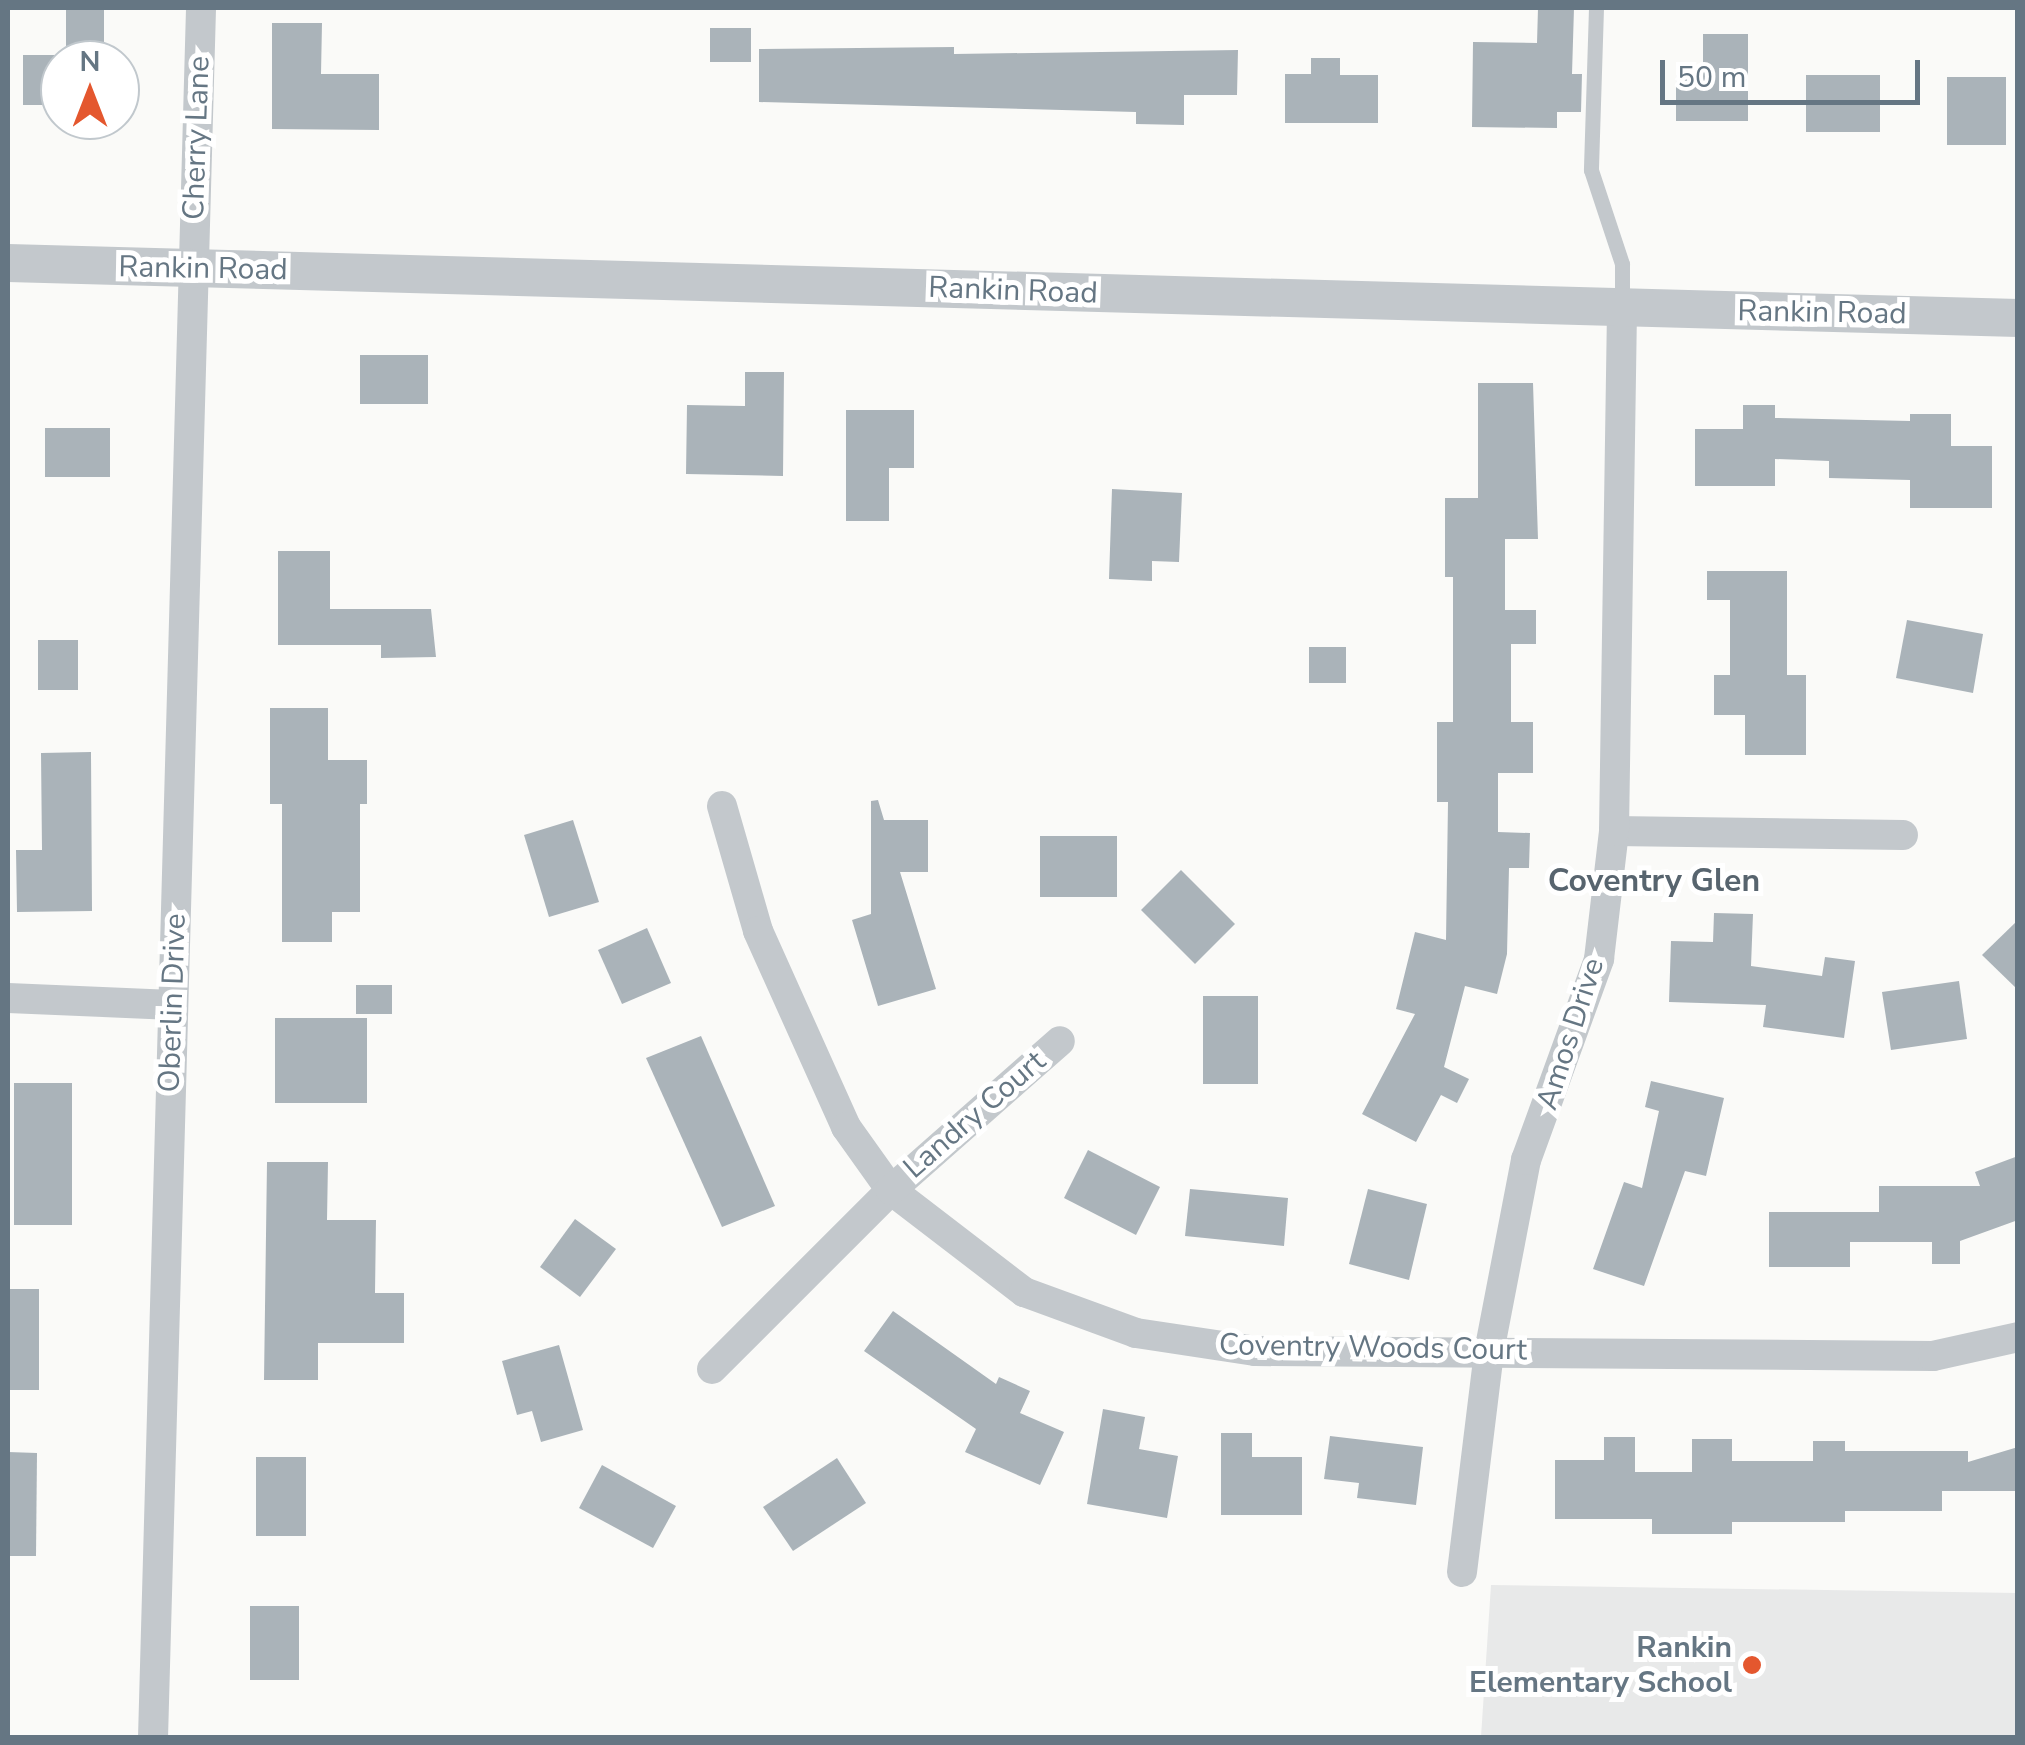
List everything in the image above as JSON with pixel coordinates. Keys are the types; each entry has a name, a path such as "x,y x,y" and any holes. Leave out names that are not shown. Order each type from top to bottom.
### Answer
{"street":[{"name":"Cherry Lane","path":"194,268 201,8"},
{"name":"Rankin Road","path":"8,264 2018,318"},
{"name":"Oberlin Drive","path":"153,1738 194,268"},
{"name":"Amos Drive","path":"1462,1572 1488,1352 1526,1160 1598,958 1614,831 1622,308"},
{"name":"Coventry Woods Court","path":"722,806 758,931 806,1051 846,1127 891,1190 1024,1292 1136,1334 1256,1351 1933,1356 2018,1337"},
{"path":"1614,831 1902,835"},
{"path":"8,998 173,1005"},
{"name":"Landry Court","path":"712,1369 891,1190 1060,1041"}],"lane":[{"path":"1596,8 1592,170 1622,264 1622,308"}],"shaded area":[{"name":"Rankin Elementary School","path":"1491,1585 2017,1593 2017,1737 1481,1737"}],"building":[{"path":"1538,8 1574,8 1572,74 1582,74 1581,112 1557,112 1557,128 1472,127 1473,42 1537,43"},
{"path":"66,10 104,10 104,40 66,40"},
{"path":"272,23 322,23 321,74 379,74 379,130 272,129"},
{"path":"710,28 751,28 751,62 710,62"},
{"path":"1703,34 1748,34 1748,121 1676,121 1676,75 1703,75"},
{"path":"954,47 954,54 1238,50 1237,95 1184,95 1184,125 1136,124 1136,112 759,102 759,49"},
{"path":"23,55 40,55 40,105 23,105"},
{"path":"1311,58 1340,58 1340,75 1378,75 1378,123 1285,123 1285,74 1311,74"},
{"path":"1806,75 1880,75 1880,132 1806,132"},
{"path":"1947,77 2006,77 2006,145 1947,145"},
{"path":"360,355 428,355 428,404 360,404"},
{"path":"745,372 784,372 783,476 686,474 687,405 745,406"},
{"path":"1478,383 1533,383 1538,539 1505,539 1505,610 1536,610 1536,644 1511,644 1511,722 1533,722 1533,773 1498,773 1498,832 1530,833 1529,868 1509,868 1507,954 1497,994 1465,986 1444,1067 1469,1079 1457,1103 1441,1095 1416,1142 1362,1114 1415,1014 1396,1009 1415,932 1446,940 1448,802 1437,802 1437,722 1453,722 1453,577 1445,577 1445,498 1478,498"},
{"path":"1743,405 1775,405 1775,418 1910,421 1910,414 1951,414 1951,446 1992,446 1992,508 1910,508 1910,480 1829,478 1829,461 1775,459 1775,486 1695,486 1695,429 1743,429"},
{"path":"846,410 914,410 914,468 889,468 889,521 846,521"},
{"path":"45,428 110,428 110,477 45,477"},
{"path":"1112,489 1182,493 1179,562 1152,561 1152,581 1109,579"},
{"path":"278,551 330,551 330,609 431,609 436,657 381,658 381,645 278,645"},
{"path":"1707,571 1787,571 1787,675 1806,675 1806,755 1745,755 1745,715 1714,715 1714,675 1730,675 1730,600 1707,600"},
{"path":"1907,620 1983,634 1973,693 1896,678"},
{"path":"38,640 78,640 78,690 38,690"},
{"path":"1309,647 1346,647 1346,683 1309,683"},
{"path":"270,708 328,708 328,760 367,760 367,804 360,804 360,912 332,912 332,942 282,942 282,804 270,804"},
{"path":"91,752 92,911 17,912 16,850 42,850 41,753"},
{"path":"878,800 884,820 928,820 928,872 900,872 936,989 878,1006 852,920 871,914 871,801"},
{"path":"573,820 599,902 549,917 524,835"},
{"path":"1040,836 1117,836 1117,897 1040,897"},
{"path":"1181,870 1235,924 1195,964 1141,910"},
{"path":"1714,913 1753,914 1751,966 1822,976 1825,957 1855,961 1844,1038 1763,1027 1766,1005 1669,1002 1671,941 1713,942"},
{"path":"2018,920 2018,990 1982,955"},
{"path":"647,928 671,983 622,1004 598,950"},
{"path":"1959,981 1967,1039 1891,1050 1882,992"},
{"path":"356,985 392,985 392,1014 356,1014"},
{"path":"1203,996 1258,996 1258,1084 1203,1084"},
{"path":"275,1018 367,1018 367,1103 275,1103"},
{"path":"701,1036 775,1206 722,1227 646,1058"},
{"path":"1651,1081 1724,1098 1706,1176 1685,1171 1644,1286 1593,1269 1624,1182 1642,1188 1659,1111 1645,1107"},
{"path":"14,1083 72,1083 72,1225 14,1225"},
{"path":"1088,1150 1160,1187 1136,1235 1064,1198"},
{"path":"2018,1156 2018,1220 1960,1241 1960,1264 1932,1264 1932,1242 1850,1242 1850,1267 1769,1267 1769,1212 1879,1212 1879,1186 1980,1186 1975,1172"},
{"path":"267,1162 328,1162 327,1220 376,1220 375,1293 404,1293 404,1343 318,1343 318,1380 264,1380"},
{"path":"1190,1189 1288,1198 1284,1246 1185,1236"},
{"path":"1368,1189 1427,1204 1409,1280 1349,1264"},
{"path":"575,1219 616,1249 580,1297 540,1267"},
{"path":"8,1289 39,1289 39,1390 8,1390"},
{"path":"893,1311 996,1384 999,1377 1030,1391 1020,1413 1064,1432 1040,1485 965,1452 976,1429 864,1351"},
{"path":"559,1345 583,1430 541,1442 532,1411 517,1415 502,1361"},
{"path":"1103,1409 1145,1417 1139,1449 1178,1456 1167,1518 1087,1504"},
{"path":"1221,1433 1252,1433 1252,1457 1302,1457 1302,1515 1221,1515"},
{"path":"1330,1436 1423,1447 1416,1505 1357,1498 1359,1483 1324,1479"},
{"path":"1604,1437 1635,1437 1635,1472 1692,1472 1692,1439 1732,1439 1732,1461 1813,1461 1813,1441 1845,1441 1845,1451 1968,1451 1968,1462 2018,1447 2018,1491 1942,1491 1942,1511 1845,1511 1845,1522 1732,1522 1732,1534 1652,1534 1652,1519 1555,1519 1555,1460 1604,1460"},
{"path":"8,1452 37,1453 36,1556 8,1556"},
{"path":"256,1457 306,1457 306,1536 256,1536"},
{"path":"837,1458 866,1503 793,1551 763,1507"},
{"path":"602,1465 676,1506 653,1548 579,1508"},
{"path":"250,1606 299,1606 299,1680 250,1680"}],"place":[{"name":"Rankin Elementary School","path":"1752,1665"}],"district":[{"name":"Coventry Glen","path":"1654,881"}]}
